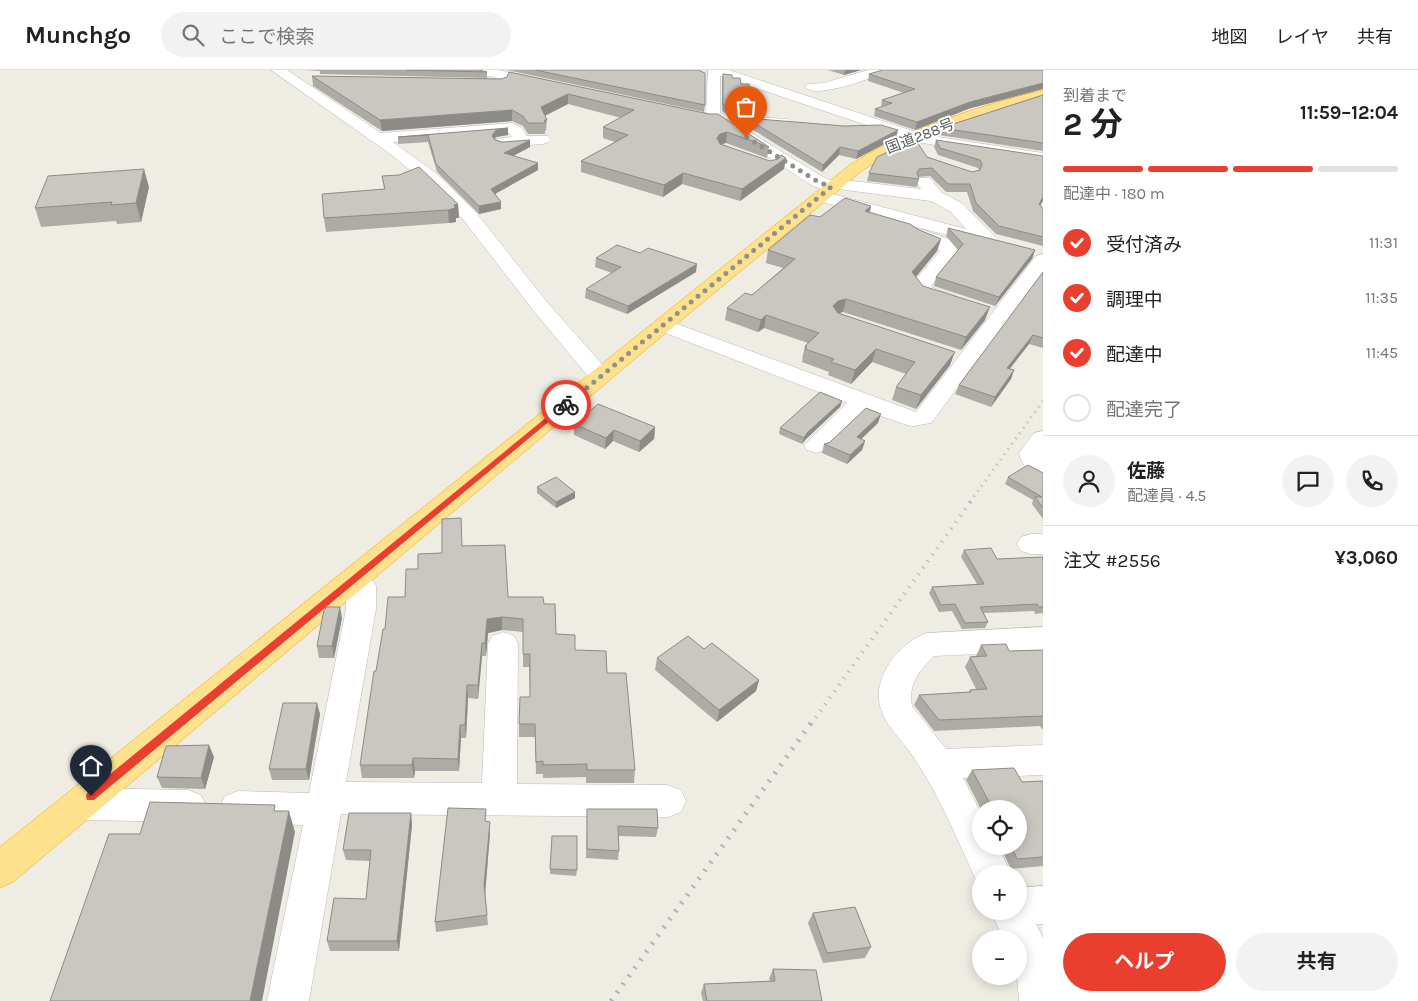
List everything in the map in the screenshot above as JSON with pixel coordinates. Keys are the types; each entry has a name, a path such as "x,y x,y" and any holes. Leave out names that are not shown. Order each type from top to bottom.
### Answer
{"highway":[{"name":"国道288号","path":"0,870 356,579 662,325 829,189 874,155 920,143 1043,94"}],"street":[{"path":"278,70 307,78 378,138 431,178 468,214 540,306 600,376"},
{"path":"882,70 825,87 810,87 715,70 713,72 713,113 720,120 829,189 929,189 955,206 989,241"},
{"path":"478,76 535,82 556,82"},
{"path":"810,87 920,143 1043,158"},
{"path":"676,113 720,120 762,120 798,124"},
{"path":"835,125 882,125"},
{"path":"378,138 512,128 517,131 521,141"},
{"path":"395,150 543,139"},
{"path":"751,158 886,213 1007,245"},
{"path":"886,213 888,218 901,228 942,244 950,251 920,286 927,293 985,311"},
{"path":"662,325 913,420 923,418 985,311 1034,255 1043,254"},
{"path":"816,445 863,401"},
{"path":"1043,438 1032,454 1033,459 1043,468"},
{"path":"288,1001 361,609 362,591 356,579"},
{"path":"988,865 937,764 922,741 897,710 894,691 899,675 927,645 1043,639"},
{"path":"499,799 503,644"},
{"path":"937,764 1043,760"},
{"path":"82,804 309,809 344,796 668,801"},
{"path":"1027,906 1043,906"},
{"path":"1014,920 1037,970 1040,1001"}],"building":[{"path":"406,70 479,70 487,72"},
{"path":"535,70 698,70 705,73 705,105"},
{"path":"883,70 1043,70 1043,83 970,102 917,122 875,109 892,103 882,100 915,89 869,74"},
{"path":"509,72 709,114 718,114 769,147 727,132 720,134 717,138 720,144 770,161 778,159 781,155 786,158 742,189 683,173 664,185 581,161 628,135 603,127 634,110 568,94 541,107 547,120 544,120 545,123 528,123 523,116 512,110 380,120 312,76 501,79 507,77"},
{"path":"723,74 732,75 732,78 740,78 741,84 749,84 750,106 726,106 723,104"},
{"path":"1043,95 1043,143 941,128"},
{"path":"746,118 844,126 881,125 898,130 858,151 840,147 823,165"},
{"path":"508,128 496,130 492,136 495,140 502,142 530,140 504,153 538,163 491,189 501,202 479,206 436,164 428,135 398,137"},
{"path":"915,139 927,157 972,172 980,170 982,164 980,160 940,148 936,140 1043,156 1043,197 1039,204 1043,209 1043,237 999,226 976,203 970,184 948,184 932,168 919,169 917,173 919,179 869,173 877,157"},
{"path":"419,167 458,204 454,205 455,208 324,218 322,194 385,189 382,176 399,175"},
{"path":"144,169 136,203 111,205 112,202 35,208 48,176"},
{"path":"845,198 871,206 865,211 910,224 941,239 912,272 923,286 990,307 966,337 846,299 838,301 833,306 838,313 955,352 921,395 896,387 915,362 876,349 855,370 831,362 834,359 805,349 807,347 805,346 819,333 766,315 761,320 727,308 745,293 752,295 795,259 768,250 810,215 820,217"},
{"path":"948,228 1035,250 999,297 936,277 963,244"},
{"path":"617,245 640,253 648,248 697,264 628,306 586,289 621,267 596,258"},
{"path":"1043,272 1043,338 1033,335 1007,368 1014,370 995,397 959,385"},
{"path":"820,392 842,401 804,438 780,428"},
{"path":"598,404 655,427 640,441 614,430 606,438 574,424"},
{"path":"866,408 881,414 857,437 865,441 850,455 824,444 829,443"},
{"path":"1028,465 1043,473 1043,508 1035,497 1042,497 1008,477"},
{"path":"556,477 575,492 556,502 537,487"},
{"path":"461,518 462,546 505,545 508,597 543,597 544,604 555,604 556,634 575,635 575,650 606,651 607,673 626,673 635,770 587,770 587,764 543,765 543,761 536,762 535,724 519,724 520,697 530,697 530,654 523,654 523,619 502,617 487,619 485,643 482,643 478,685 467,685 465,725 460,725 458,759 413,758 412,765 360,765 374,671 376,671 383,629 385,629 388,597 405,597 406,569 418,569 418,554 442,553 442,519"},
{"path":"991,548 997,559 1043,557 1043,607 1039,607 1037,604 980,607 988,622 965,623 955,604 941,605 932,587 984,584 964,550"},
{"path":"327,607 340,607 332,646 317,646 324,610"},
{"path":"688,636 704,649 712,643 759,680 719,710 657,658"},
{"path":"1006,644 1009,651 1043,650 1043,716 939,720 919,695 971,692 970,690 987,689 970,657 987,656 981,645"},
{"path":"283,703 317,703 306,769 269,769"},
{"path":"209,745 201,778 157,777 166,746"},
{"path":"1014,768 1022,782 1043,781 1043,857 1017,859 1015,855 1027,855 1027,800 988,800 972,770"},
{"path":"150,802 275,805 274,811 289,811 250,1001 50,1001 109,834 140,834"},
{"path":"448,808 486,809 485,821 490,822 484,885 487,915 435,922"},
{"path":"587,809 657,809 658,828 618,826 619,851 587,849"},
{"path":"349,813 411,813 397,941 327,941 334,898 366,899 371,850 343,850"},
{"path":"552,836 577,836 577,870 550,869"},
{"path":"855,907 871,947 827,953 813,913"},
{"path":"773,969 816,970 822,1001 707,1001 704,984 775,981"}],"railway":[{"path":"970,502 1043,401"},
{"path":"811,724 971,501"},
{"path":"611,1001 811,723"}],"way so far":[{"path":"566,405 646,337 695,300 831,187 817,181 746,137"}],"route":[{"path":"91,796 566,405"}]}
